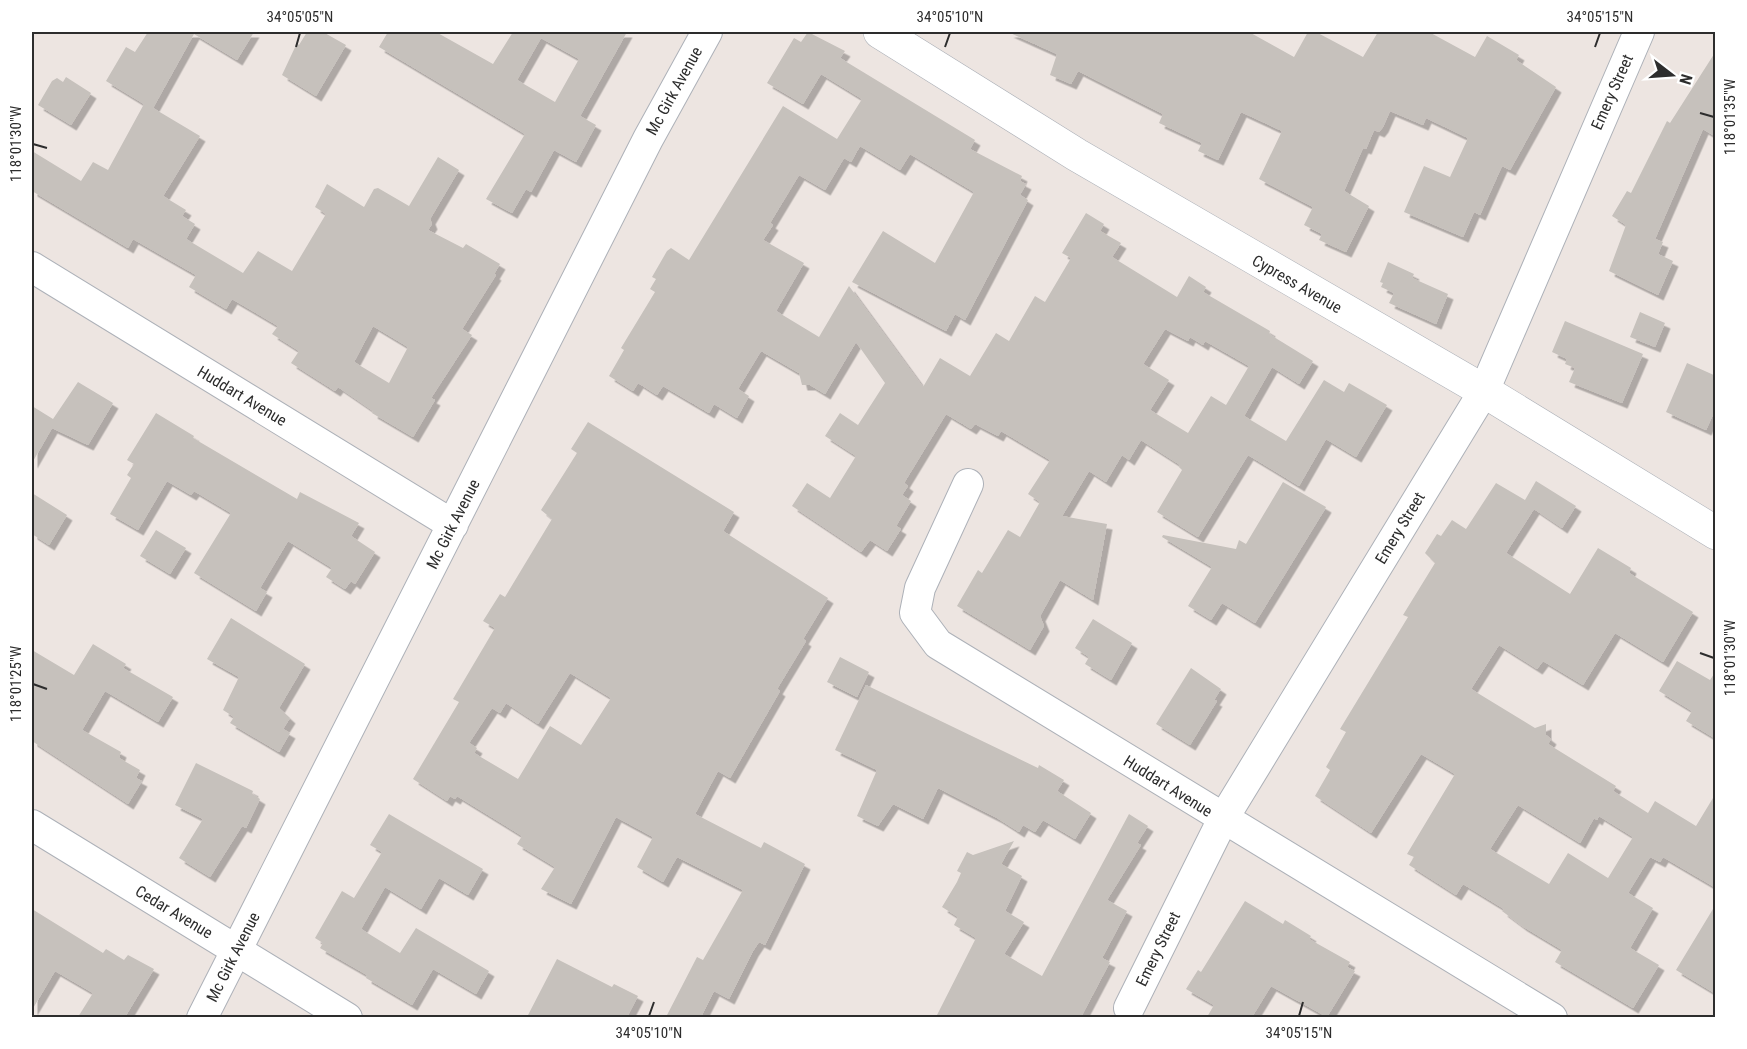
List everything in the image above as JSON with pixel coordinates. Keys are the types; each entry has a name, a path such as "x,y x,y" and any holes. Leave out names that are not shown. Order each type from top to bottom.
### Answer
{"street":[{"name":"Mc Girk Avenue","path":"202,1017 643,148 707,32"},
{"name":"Cypress Avenue","path":"880,32 1077,155 1484,392 1716,533"},
{"name":"Emery Street","path":"1129,1008 1222,819 1484,392 1639,32"},
{"name":"Huddart Avenue","path":"32,267 453,525"},
{"name":"Huddart Avenue","path":"968,484 920,588 915,614 938,644 1222,819 1552,1017"},
{"name":"Cedar Avenue","path":"32,825 347,1017"}],"building":[{"path":"148,32 254,32 237,60 194,34 153,108 200,136 163,196 186,210 182,216 195,224 186,239 243,273 258,251 292,271 326,214 315,207 327,184 364,207 374,189 378,188 409,206 438,157 459,170 430,219 432,224 428,230 463,248 466,244 500,264 494,274 496,275 462,329 472,335 431,398 435,400 413,437 372,413 373,411 338,387 335,391 291,363 299,351 272,334 278,326 232,299 226,309 189,287 196,275 133,239 128,248 32,191 32,151 81,181 93,162 108,170 144,104 106,81 126,47 135,52","holes":["373,326 408,347 389,383 354,362"]},
{"path":"307,32 323,32 346,45 316,96 282,75 297,43 299,45"},
{"path":"388,32 436,32 493,64 513,32 627,32 580,116 596,125 576,162 554,150 531,192 526,189 512,213 486,199 525,134 379,47","holes":["541,38 579,59 555,102 517,80"]},
{"path":"808,32 845,51 840,58 975,140 970,149 1022,176 1020,181 1026,184 1020,195 1028,200 965,320 955,314 946,331 852,282 883,231 935,263 974,192 910,154 900,170 860,146 851,162 844,158 825,190 799,175 770,223 773,225 763,240 804,263 776,311 819,337 849,286 923,387 940,358 970,376 996,333 1009,341 1035,296 1045,302 1071,258 1062,253 1086,213 1104,224 1100,231 1121,243 1112,257 1177,297 1189,276 1206,287 1203,292 1270,331 1269,334 1313,361 1299,384 1272,367 1244,416 1286,441 1324,380 1344,392 1349,383 1387,405 1356,457 1326,439 1299,486 1248,455 1198,537 1157,512 1182,470 1180,465 1141,440 1129,460 1122,455 1106,482 1089,471 1062,516 1107,524 1093,600 1060,580 1040,616 1044,626 1030,650 957,606 978,570 982,573 1008,530 1020,537 1040,502 1028,494 1050,460 1001,431 998,436 975,424 971,429 946,414 904,483 908,486 902,495 911,501 896,526 901,529 887,551 870,540 861,552 792,506 807,483 830,498 856,456 825,436 840,413 858,425 885,383 856,342 825,394 810,385 802,385 799,373 761,351 738,389 749,396 737,418 714,404 709,413 663,386 657,395 638,383 633,391 609,376 624,350 621,348 655,292 650,289 656,279 652,277 667,251 671,248 689,260 783,106 837,139 862,99 821,74 803,104 767,83 794,38 801,42","holes":["1165,329 1188,341 1190,337 1203,345 1205,341 1249,366 1226,405 1211,396 1188,433 1150,410 1169,380 1143,364"]},
{"path":"1008,32 1249,32 1294,57 1308,32 1316,32 1363,57 1378,32 1429,32 1475,57 1487,36 1519,55 1516,60 1556,87 1510,170 1502,166 1480,215 1474,212 1463,237 1404,212 1424,166 1450,177 1468,138 1426,118 1423,125 1390,111 1383,127 1379,132 1374,130 1366,149 1363,148 1344,191 1369,206 1346,252 1319,240 1322,234 1304,225 1313,207 1259,179 1282,131 1241,112 1218,160 1198,151 1202,143 1159,123 1163,114 1078,71 1071,84 1050,75 1057,54"},
{"path":"1716,51 1716,137 1703,129 1655,239 1663,242 1658,254 1673,261 1658,295 1609,271 1626,225 1612,216 1627,191 1631,193 1667,121 1670,123"},
{"path":"66,77 91,93 71,125 38,105 52,81 57,78 63,82"},
{"path":"1388,262 1414,274 1412,278 1448,294 1436,324 1389,303 1394,293 1381,287 1383,283 1380,282"},
{"path":"1640,312 1665,323 1655,347 1630,337"},
{"path":"1565,321 1643,354 1622,403 1569,382 1575,368 1565,364 1567,359 1552,352"},
{"path":"1687,363 1716,376 1716,408 1706,430 1666,412"},
{"path":"78,382 113,403 88,445 52,428 32,463 32,406 53,419"},
{"path":"156,413 194,436 193,438 297,499 300,492 359,523 351,536 375,552 355,584 351,581 345,589 326,577 332,568 288,541 260,588 267,592 256,611 194,573 231,513 194,491 191,495 167,481 138,530 110,514 131,478 127,475 134,464 127,460"},
{"path":"588,422 734,512 723,531 828,598 803,639 806,641 777,689 780,691 730,778 718,771 695,814 761,848 764,842 805,864 765,945 759,942 753,951 729,999 714,991 701,1017 666,1017 697,957 703,960 743,890 677,857 663,882 637,867 653,837 616,817 571,904 541,889 555,867 517,844 522,836 457,796 455,799 450,796 447,801 413,779 459,702 453,699 495,628 483,621 500,594 505,597 552,519 541,510 577,453 571,449","holes":["570,673 611,698 581,745 550,726 518,779 474,753 477,748 469,743 492,708 500,713 506,703 538,724"]},
{"path":"1536,481 1576,506 1562,528 1534,509 1506,553 1570,594 1598,548 1631,568 1629,573 1693,612 1663,662 1615,633 1583,685 1543,661 1537,669 1499,645 1471,689 1535,728 1546,724 1546,735 1551,739 1548,744 1616,786 1613,791 1648,813 1655,801 1696,826 1716,793 1716,888 1663,857 1660,862 1650,857 1628,893 1653,908 1630,948 1659,965 1633,1008 1555,962 1562,950 1522,926 1502,911 1504,909 1463,884 1456,895 1409,865 1414,857 1407,854 1455,774 1421,754 1371,833 1315,796 1330,770 1326,767 1346,732 1340,729 1408,617 1403,615 1435,563 1425,553 1437,534 1441,536 1452,520 1466,529 1496,483 1525,500","holes":["1518,805 1580,843 1594,818 1597,820 1599,816 1633,837 1608,878 1568,853 1549,884 1490,849"]},
{"path":"1283,482 1326,507 1255,623 1222,603 1211,620 1188,606 1212,567 1162,537 1163,535 1236,549 1239,540 1246,544"},
{"path":"32,493 67,515 49,545 32,534"},
{"path":"156,530 186,548 170,574 140,556"},
{"path":"231,618 305,664 279,708 290,718 283,729 290,733 279,752 230,723 234,717 223,710 239,677 207,659"},
{"path":"1093,619 1132,643 1111,680 1085,664 1089,657 1075,648"},
{"path":"93,644 126,664 123,668 173,697 158,722 105,691 82,730 121,752 119,758 140,770 136,778 142,781 128,804 32,741 32,650 74,675"},
{"path":"840,657 869,672 857,697 827,682"},
{"path":"1677,661 1710,680 1716,671 1716,739 1686,721 1692,711 1659,691"},
{"path":"1191,668 1221,689 1214,700 1217,701 1190,745 1156,724"},
{"path":"866,685 1038,768 1039,765 1064,780 1057,791 1091,813 1075,839 1043,820 1035,832 1023,825 1019,832 997,818 938,788 923,819 893,804 878,826 857,816 877,770 835,750"},
{"path":"196,763 253,791 252,794 260,799 246,828 242,826 210,877 179,858 203,819 175,805"},
{"path":"389,814 483,869 468,895 439,878 421,909 385,887 361,929 400,953 416,928 489,971 476,994 433,969 412,1005 366,978 367,975 320,948 323,943 315,938 342,891 354,898 382,852 370,845"},
{"path":"1129,814 1148,826 1137,843 1141,845 1107,900 1127,911 1102,958 1110,962 1081,1017 936,1017 976,938 954,925 958,917 942,907 957,882 961,873 957,871 967,852 973,855 1014,841 1001,864 1022,876 1005,911 1024,922 1004,954 1042,976"},
{"path":"1245,901 1283,924 1285,920 1311,936 1309,939 1350,962 1347,967 1355,971 1327,1017 1271,986 1252,1017 1207,1017 1214,1005 1186,989 1198,970 1201,972"},
{"path":"1716,904 1716,994 1676,970"},
{"path":"32,909 103,953 106,949 124,960 128,955 154,969 125,1017 78,1017 93,993 55,971 32,1010"},
{"path":"557,959 612,987 614,984 638,996 627,1017 527,1017"}]}
